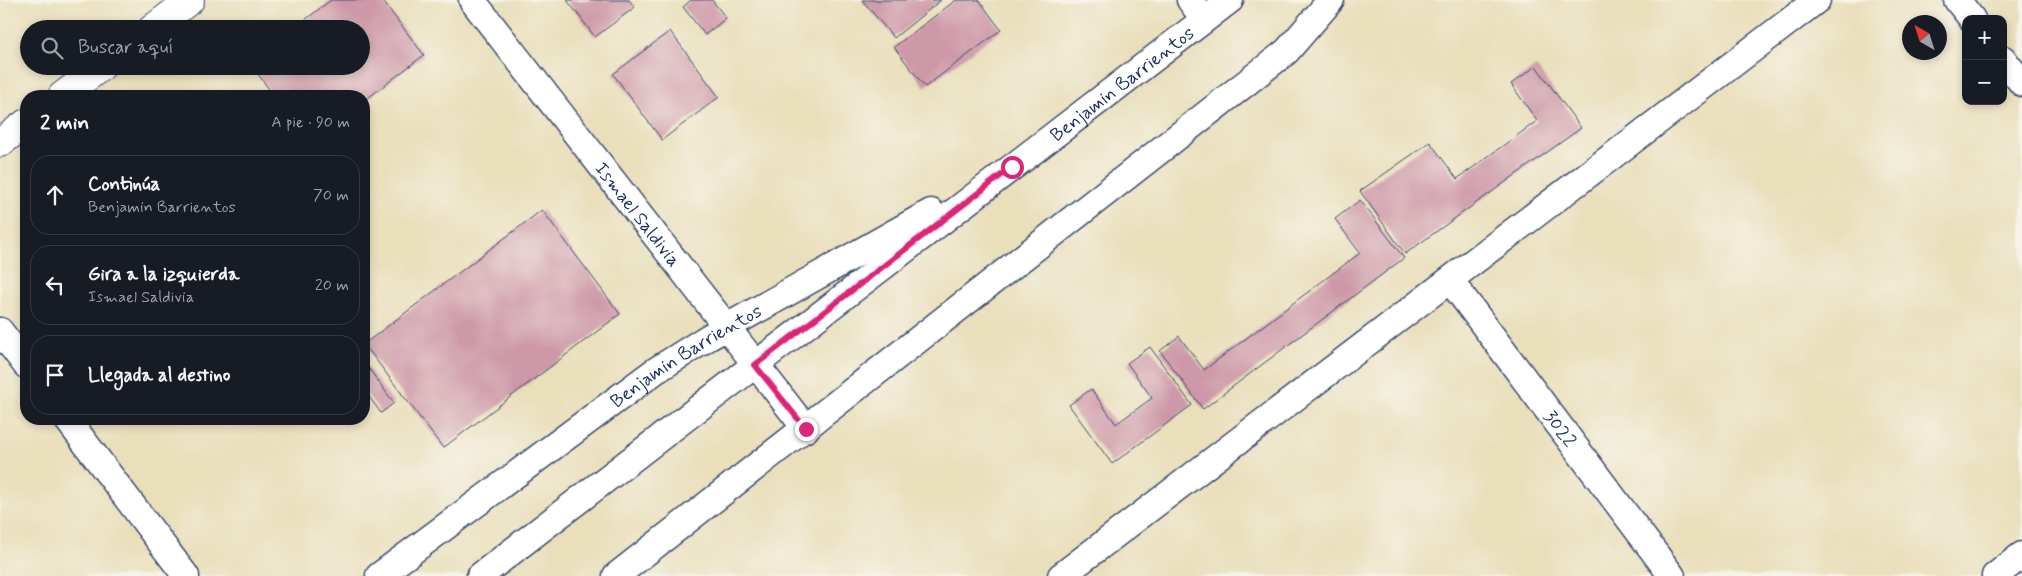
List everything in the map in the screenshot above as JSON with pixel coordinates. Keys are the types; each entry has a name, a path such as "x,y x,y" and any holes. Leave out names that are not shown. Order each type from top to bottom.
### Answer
{"street":[{"path":"164,20 190,0"},
{"name":"Ismael Saldivia","path":"472,0 725,328 806,429"},
{"name":"Benjamin Barrientos","path":"480,576 1012,167 1197,10 1230,0"},
{"path":"616,576 1287,51 1330,0"},
{"path":"1061,576 1817,0"},
{"path":"1957,0 1969,15"},
{"path":"2004,60 2022,83"},
{"path":"70,90 90,75"},
{"path":"0,143 20,128"},
{"name":"Benjamin Barrientos","path":"379,576 655,371 725,328 1012,167"},
{"name":"3022","path":"1450,280 1672,576"},
{"path":"0,331 20,357"},
{"path":"72,425 186,576"},
{"path":"1995,576 2022,556"}],"building":[{"path":"331,0 382,0 424,55 370,96 370,90 270,90 259,75 370,75 370,20 305,20"},
{"path":"567,0 629,0 635,7 595,37"},
{"path":"691,0 712,0 726,18 705,35 683,7"},
{"path":"862,0 941,0 894,38"},
{"path":"956,0 979,0 1001,30 925,87 894,47"},
{"path":"670,31 719,97 662,140 613,74"},
{"path":"1536,66 1581,128 1405,254 1360,191 1430,142 1457,179 1537,121 1511,84"},
{"path":"1360,200 1404,258 1203,409 1160,351 1179,336 1204,370 1360,253 1335,219"},
{"path":"542,210 620,314 443,448 370,352 370,339"},
{"path":"1150,347 1192,405 1112,464 1069,405 1091,389 1116,424 1152,398 1127,363"},
{"path":"370,370 394,403 381,413 370,398"}],"route":[{"path":"806,429 755,365 1012,167"}]}
